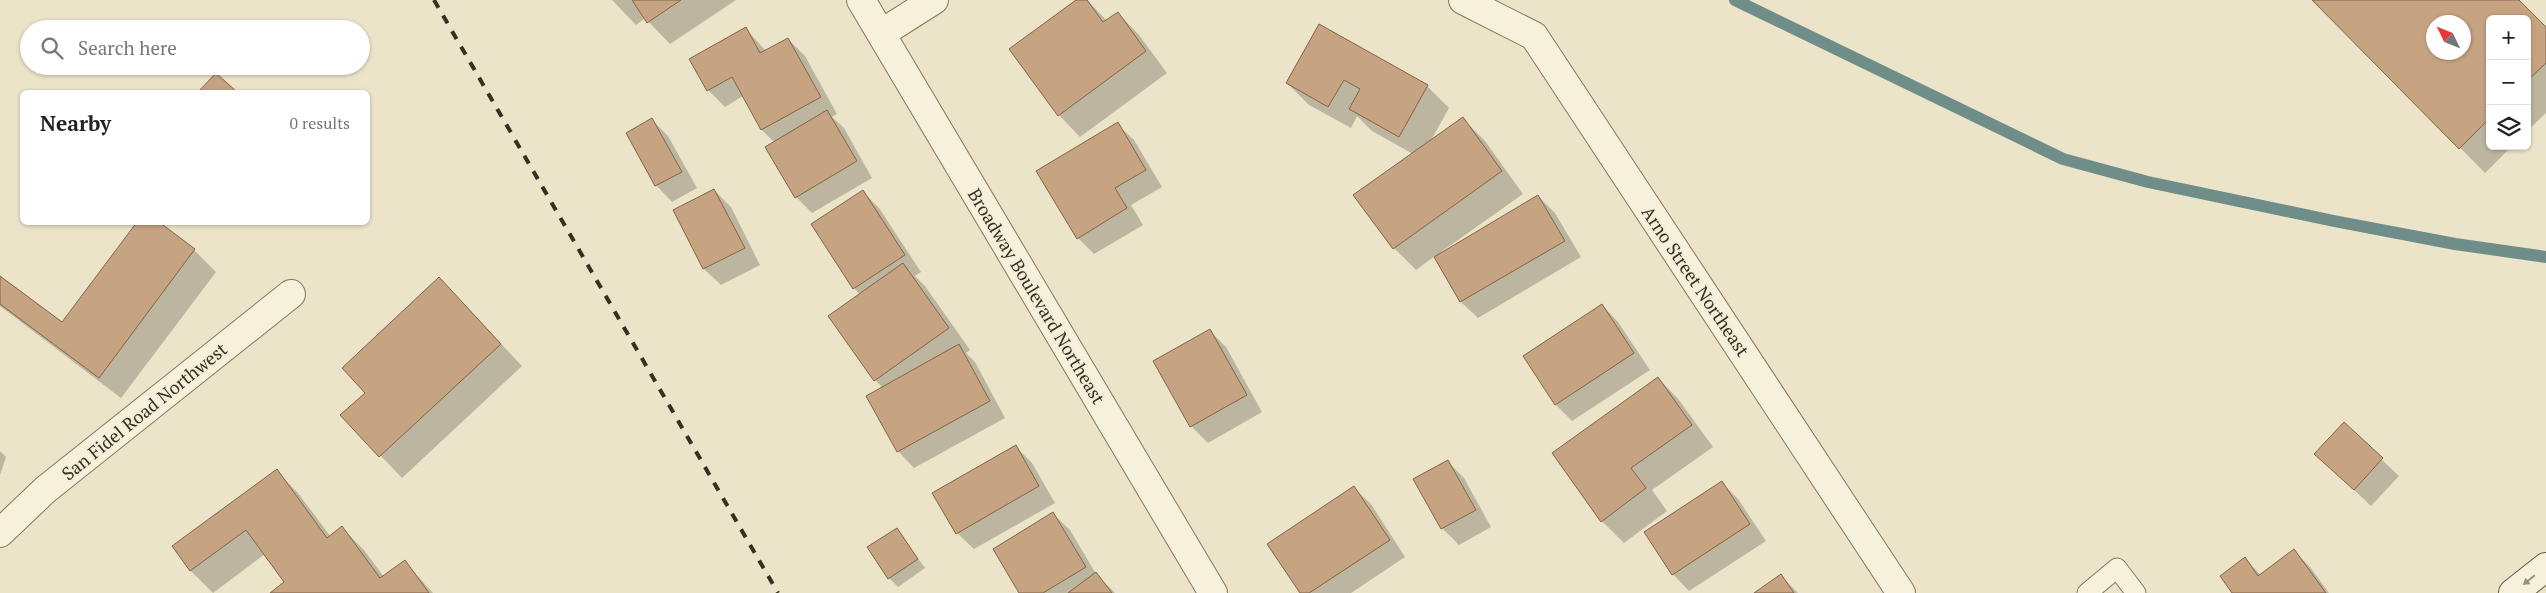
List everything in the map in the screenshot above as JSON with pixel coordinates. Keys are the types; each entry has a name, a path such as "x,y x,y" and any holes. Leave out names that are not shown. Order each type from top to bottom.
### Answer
{"street":[{"name":"Broadway Boulevard Northeast","path":"861,0 1213,593"},
{"path":"882,33 934,0"},
{"name":"Arno Street Northeast","path":"1463,0 1534,36 1901,593"},
{"name":"San Fidel Road Northwest","path":"0,533 45,490 291,294"},
{"path":"2513,593 2546,567"}],"lane":[{"path":"2087,593 2118,568 2136,593"}],"building":[{"path":"632,0 681,0 647,23"},
{"path":"1076,0 1087,0 1103,22 1118,12 1146,51 1058,116 1009,49"},
{"path":"2312,0 2519,0 2546,27 2546,63 2531,77 2531,15 2486,15 2486,122 2459,149"},
{"path":"1319,24 1428,85 1399,137 1349,109 1360,89 1344,80 1328,107 1286,83"},
{"path":"746,27 760,53 788,38 821,97 761,130 732,77 707,91 689,59"},
{"path":"214,75 218,75 235,90 200,90"},
{"path":"827,110 857,161 795,198 765,147"},
{"path":"1463,117 1502,171 1393,249 1353,195"},
{"path":"652,118 682,172 655,186 626,133"},
{"path":"1118,122 1146,170 1115,188 1127,208 1077,239 1036,171"},
{"path":"714,189 745,248 703,269 673,210"},
{"path":"863,190 905,255 853,289 811,224"},
{"path":"1538,195 1565,241 1460,302 1434,257"},
{"path":"135,225 163,225 195,249 99,378 0,304 0,276 62,322"},
{"path":"903,263 949,328 874,381 828,316"},
{"path":"439,277 501,344 379,457 340,415 365,393 342,368"},
{"path":"1602,304 1634,353 1555,405 1523,356"},
{"path":"1210,329 1247,395 1190,427 1153,361"},
{"path":"959,344 990,401 897,452 866,396"},
{"path":"1658,377 1692,425 1631,468 1646,488 1601,522 1552,453"},
{"path":"2344,422 2383,458 2354,490 2314,454"},
{"path":"1016,445 1039,486 956,534 932,493"},
{"path":"1448,460 1476,510 1441,529 1413,479"},
{"path":"277,469 327,538 342,526 380,578 405,560 429,593 270,593 284,582 246,530 190,571 172,546"},
{"path":"1722,481 1750,524 1672,575 1644,532"},
{"path":"1354,486 1390,540 1309,593 1300,593 1267,544"},
{"path":"1053,512 1086,567 1043,593 1019,593 993,549"},
{"path":"897,528 918,559 888,579 867,547"},
{"path":"2294,549 2326,593 2232,593 2220,576 2245,557 2258,576"},
{"path":"1096,572 1112,593 1068,593"},
{"path":"1781,574 1794,593 1754,593"}],"waterway":[{"path":"1735,0 2063,159 2148,182 2334,221 2455,244 2546,257"}],"railway":[{"path":"434,0 778,593"}]}
